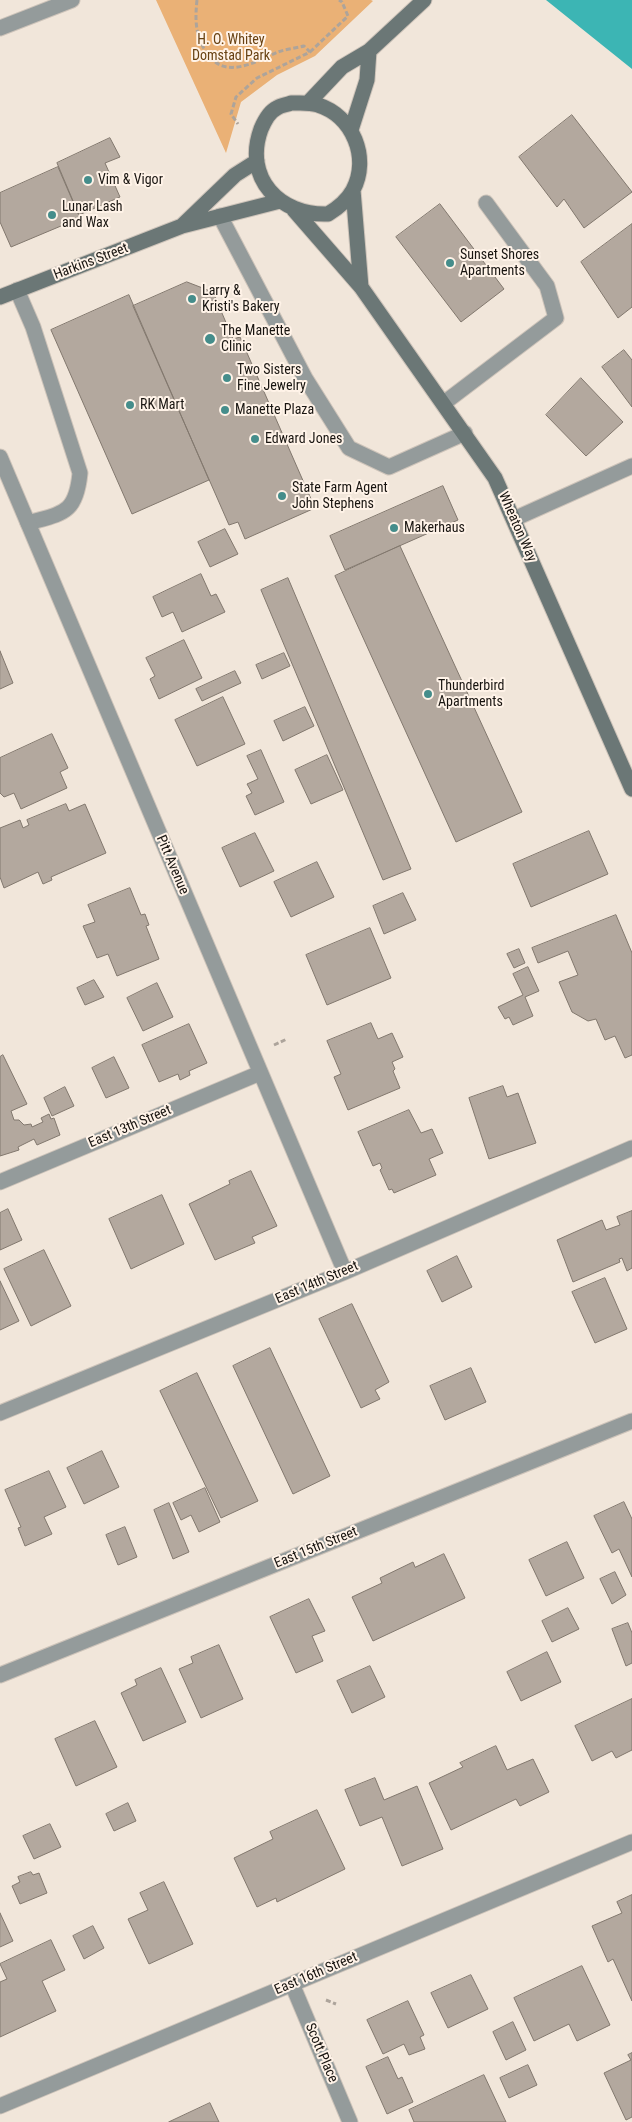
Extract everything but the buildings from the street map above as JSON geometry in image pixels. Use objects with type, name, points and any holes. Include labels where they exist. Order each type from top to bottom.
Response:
[{"type":"main road","points":[[308,103],[342,67],[374,47],[424,0]]},
{"type":"main road","points":[[351,130],[367,80],[374,47]]},
{"type":"main road","points":[[353,190],[338,208],[328,214],[305,214],[280,202],[264,183],[257,161],[260,132],[268,116],[275,108],[291,103],[318,105],[337,114],[351,130],[359,152],[360,165],[353,190],[361,287]]},
{"type":"main road","name":"Harkins Street","points":[[182,226],[235,175],[257,161]]},
{"type":"main road","name":"Harkins Street","points":[[0,297],[182,226],[280,202]]},
{"type":"main road","name":"Wheaton Way","points":[[294,210],[361,287],[495,478],[632,790]]},
{"type":"street","points":[[0,28],[72,0]]},
{"type":"street","points":[[444,403],[556,318],[546,286],[486,204]]},
{"type":"street","points":[[220,216],[305,378],[349,448],[390,467],[465,433]]},
{"type":"street","points":[[17,290],[33,327],[80,473],[78,494],[68,508],[56,515],[28,524]]},
{"type":"street","name":"Pitt Avenue","points":[[0,457],[345,1272]]},
{"type":"street","points":[[514,519],[632,466]]},
{"type":"street","name":"East 13th Street","points":[[0,1182],[260,1073]]},
{"type":"street","name":"East 14th Street","points":[[0,1413],[345,1272],[632,1148]]},
{"type":"street","name":"East 15th Street","points":[[0,1675],[632,1421]]},
{"type":"street","name":"East 16th Street","points":[[0,2106],[632,1842]]},
{"type":"street","name":"Scott Place","points":[[292,1984],[350,2122]]},
{"type":"path","points":[[197,0],[194,22],[202,46],[212,60],[231,68],[254,64],[279,52],[304,46],[310,52]]},
{"type":"path","points":[[238,125],[231,114],[236,97],[256,78],[310,52],[348,16],[342,2],[339,0]]},
{"type":"green space","name":"H. O. Whitey Domstad Park","points":[[156,0],[373,1],[315,56],[277,75],[241,102],[226,153]]},
{"type":"water","points":[[546,0],[632,0],[632,69]]},
{"type":"place","name":"Vim & Vigor","points":[[88,180]]},
{"type":"place","name":"Lunar Lash and Wax","points":[[52,215]]},
{"type":"place","name":"Sunset Shores Apartments","points":[[450,263]]},
{"type":"place","name":"Larry & Kristi's Bakery","points":[[192,299]]},
{"type":"place","name":"The Manette Clinic","points":[[210,339]]},
{"type":"place","name":"Two Sisters Fine Jewelry","points":[[227,378]]},
{"type":"place","name":"RK Mart","points":[[130,405]]},
{"type":"place","name":"Manette Plaza","points":[[225,410]]},
{"type":"place","name":"Edward Jones","points":[[255,439]]},
{"type":"place","name":"State Farm Agent John Stephens","points":[[282,496]]},
{"type":"place","name":"Makerhaus","points":[[394,528]]},
{"type":"place","name":"Thunderbird Apartments","points":[[428,694]]}]
